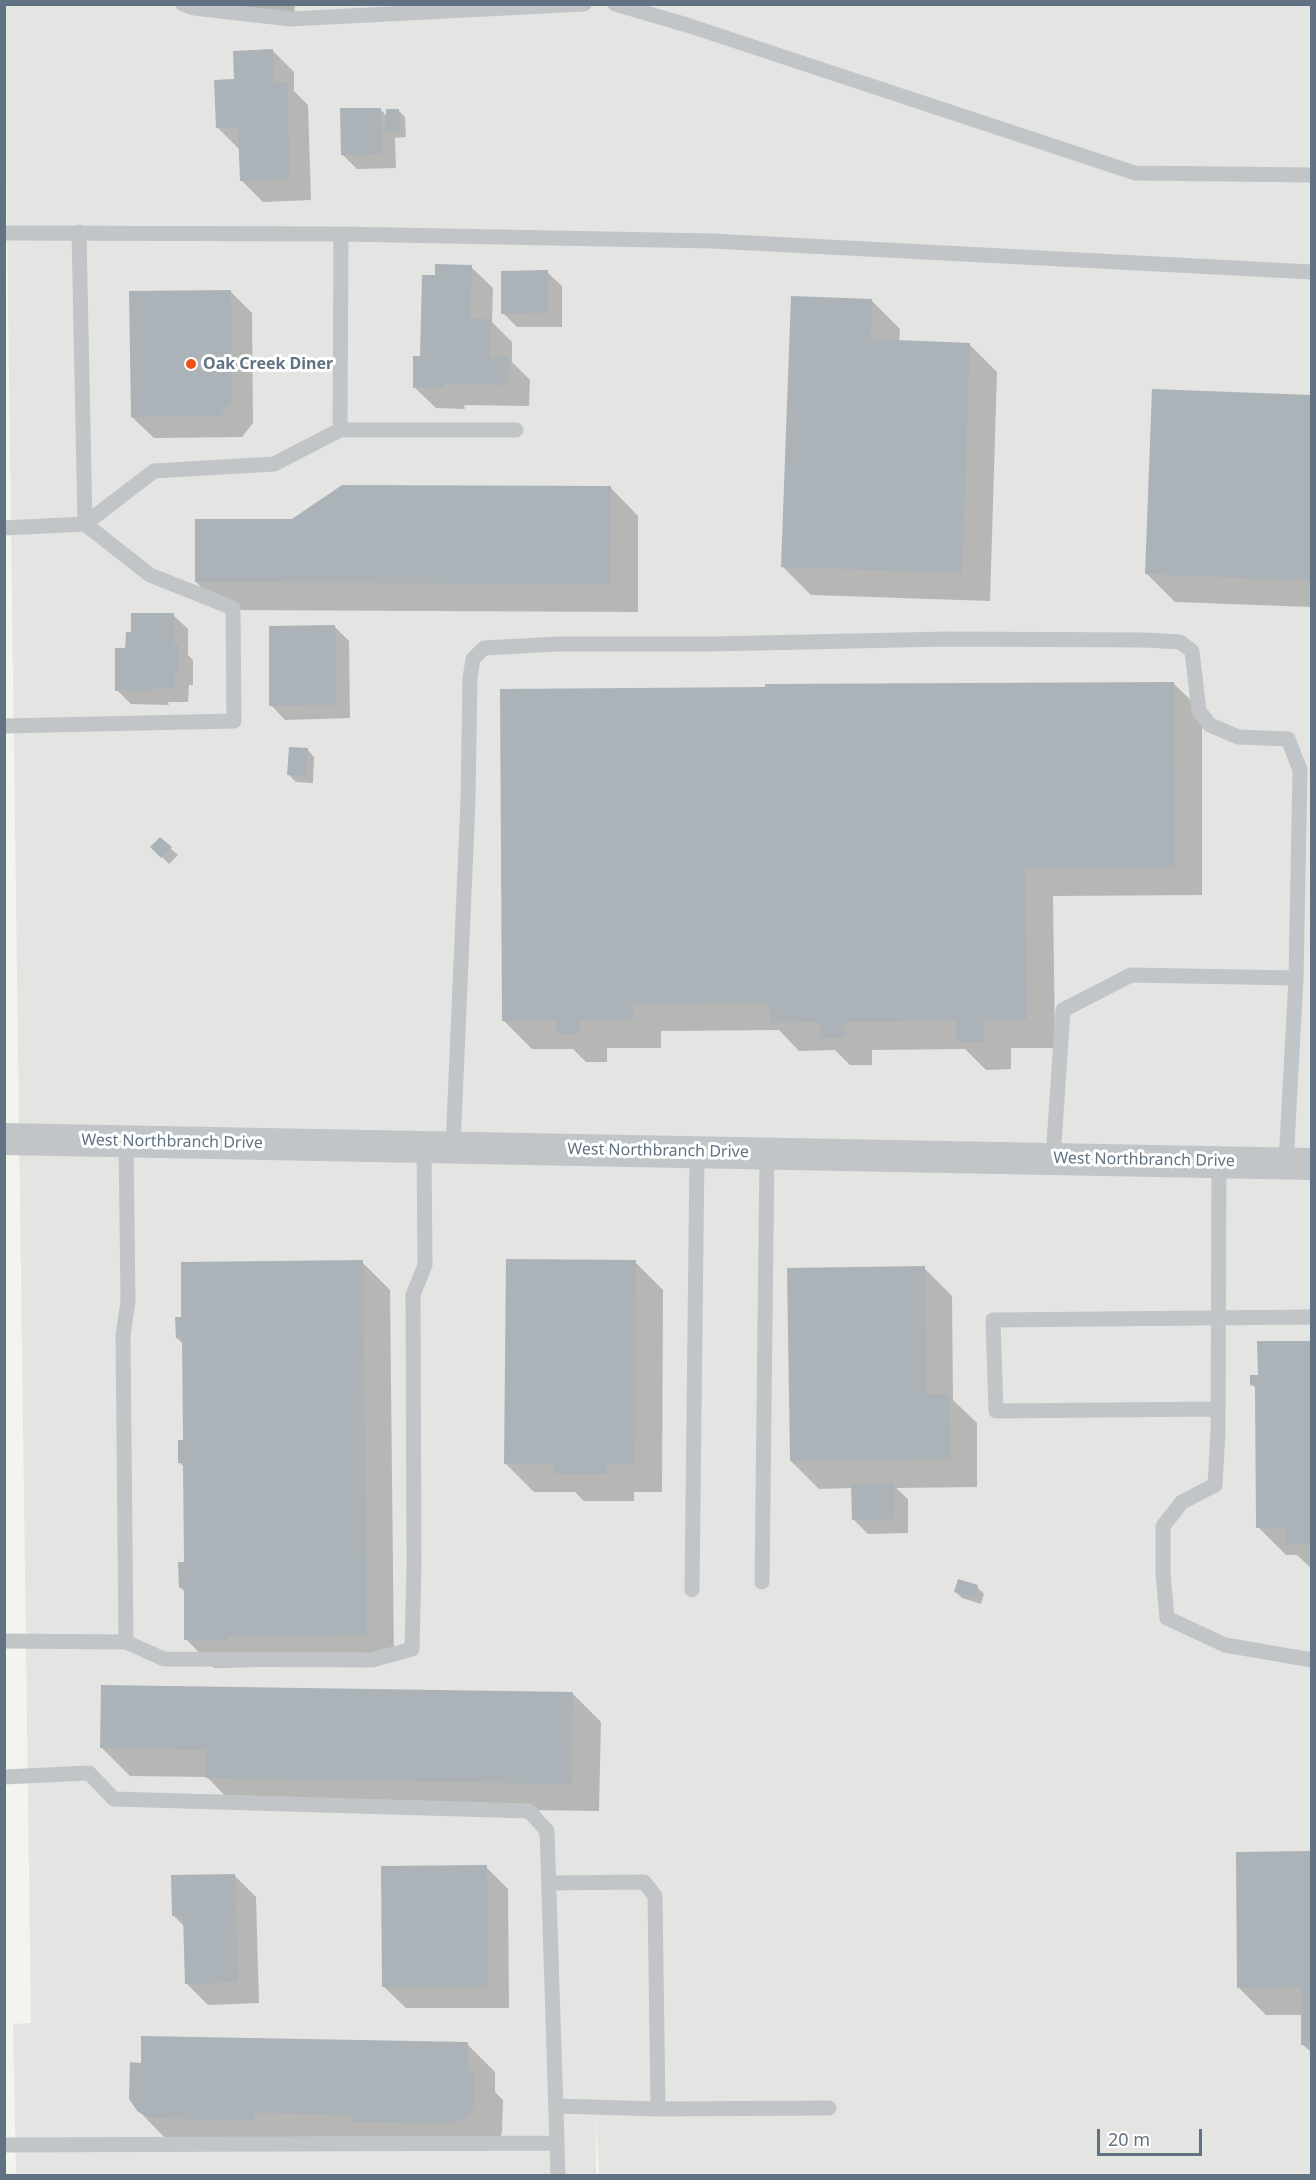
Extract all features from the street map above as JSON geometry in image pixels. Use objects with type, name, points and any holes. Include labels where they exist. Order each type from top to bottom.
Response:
[{"type":"street","name":"West Northbranch Drive","points":[[4,1139],[1299,1163]]},
{"type":"lane","points":[[183,4],[194,8],[290,20],[584,4]]},
{"type":"lane","points":[[615,4],[687,25],[1135,173],[1311,175]]},
{"type":"lane","points":[[79,232],[85,524]]},
{"type":"lane","points":[[4,233],[341,234],[712,241],[1311,272]]},
{"type":"lane","points":[[340,430],[341,234]]},
{"type":"lane","points":[[4,528],[85,524],[154,471],[274,464],[340,430],[516,430]]},
{"type":"lane","points":[[4,726],[234,721],[233,608],[150,575],[85,524]]},
{"type":"lane","points":[[4,1641],[126,1642],[164,1659],[372,1660],[412,1648],[413,1295],[425,1265],[438,1147],[468,801],[470,678],[473,659],[484,648],[558,644],[710,644],[948,639],[1180,642],[1192,651],[1199,711],[1210,725],[1238,737],[1288,739],[1300,770],[1296,978],[1299,1163]]},
{"type":"lane","points":[[1053,1158],[1063,1010],[1131,975],[1296,978]]},
{"type":"lane","points":[[126,1141],[128,1301],[123,1336],[126,1642]]},
{"type":"lane","points":[[692,1590],[698,1152]]},
{"type":"lane","points":[[762,1582],[767,1153]]},
{"type":"lane","points":[[1219,1162],[1218,1409],[1215,1485],[1182,1502],[1163,1526],[1163,1573],[1167,1618],[1225,1645],[1311,1660]]},
{"type":"lane","points":[[1218,1409],[996,1411],[993,1320],[1311,1317]]},
{"type":"lane","points":[[4,1777],[89,1773],[114,1799],[530,1811],[547,1831],[558,2175]]},
{"type":"lane","points":[[549,1882],[644,1882],[655,1896],[658,2109]]},
{"type":"lane","points":[[557,2106],[658,2109],[829,2108]]},
{"type":"lane","points":[[4,2145],[557,2143]]},
{"type":"shaded area","points":[[4,5],[1311,5],[1311,2175],[599,2175],[596,2119],[596,2175],[16,2175],[13,2024],[31,2023]]},
{"type":"building","points":[[273,49],[274,82],[287,82],[290,179],[240,181],[238,127],[216,128],[214,80],[234,79],[233,51]]},
{"type":"building","points":[[340,108],[381,108],[382,154],[341,155]]},
{"type":"building","points":[[386,109],[399,109],[400,131],[386,132]]},
{"type":"building","points":[[435,264],[472,265],[470,318],[491,319],[490,357],[509,357],[508,385],[443,384],[444,388],[413,388],[413,356],[420,356],[422,275],[435,275]]},
{"type":"building","points":[[548,270],[548,313],[501,314],[501,271]]},
{"type":"building","points":[[231,290],[232,401],[220,416],[131,417],[129,291]]},
{"type":"building","points":[[791,296],[872,299],[871,339],[970,343],[962,573],[781,567]]},
{"type":"building","points":[[1152,389],[1312,395],[1312,581],[1145,574]]},
{"type":"building","points":[[342,485],[611,486],[610,584],[195,582],[195,519],[292,519]]},
{"type":"building","points":[[131,613],[174,613],[174,645],[179,644],[179,671],[175,672],[174,689],[115,691],[115,648],[125,648],[126,632],[131,632]]},
{"type":"building","points":[[335,625],[336,705],[269,706],[269,626]]},
{"type":"building","points":[[1174,682],[1175,868],[1025,868],[1027,1021],[983,1021],[984,1042],[956,1042],[956,1021],[844,1022],[845,1038],[820,1038],[820,1022],[770,1023],[769,1003],[633,1004],[633,1020],[580,1021],[580,1034],[556,1034],[556,1021],[502,1021],[500,689],[765,687],[765,684]]},
{"type":"building","points":[[289,747],[308,748],[306,776],[287,775]]},
{"type":"building","points":[[160,837],[172,847],[161,858],[150,847]]},
{"type":"building","points":[[506,1259],[636,1260],[635,1465],[607,1464],[607,1474],[555,1474],[554,1465],[504,1464]]},
{"type":"building","points":[[363,1260],[367,1635],[184,1640],[184,1588],[179,1588],[178,1562],[184,1562],[183,1463],[178,1463],[178,1440],[183,1440],[182,1338],[176,1338],[175,1317],[181,1317],[181,1262]]},
{"type":"building","points":[[925,1266],[926,1394],[949,1394],[950,1459],[790,1461],[787,1268]]},
{"type":"building","points":[[1257,1341],[1312,1341],[1312,1544],[1285,1545],[1285,1527],[1256,1528],[1255,1386],[1250,1385],[1250,1375],[1258,1375]]},
{"type":"building","points":[[894,1483],[894,1519],[852,1520],[851,1484]]},
{"type":"building","points":[[958,1579],[978,1585],[974,1598],[954,1592]]},
{"type":"building","points":[[101,1685],[573,1692],[572,1784],[206,1778],[206,1750],[100,1748]]},
{"type":"building","points":[[1312,1851],[1312,2045],[1301,2045],[1301,1987],[1237,1988],[1236,1852]]},
{"type":"building","points":[[487,1865],[488,1987],[382,1987],[381,1866]]},
{"type":"building","points":[[235,1874],[238,1982],[185,1984],[183,1916],[172,1916],[171,1875]]},
{"type":"building","points":[[141,2036],[468,2042],[468,2070],[475,2070],[475,2103],[470,2115],[456,2123],[352,2122],[352,2115],[255,2113],[255,2121],[152,2118],[138,2112],[129,2099],[130,2062],[141,2063]]},
{"type":"place","name":"Oak Creek Diner","points":[[191,364]]}]
